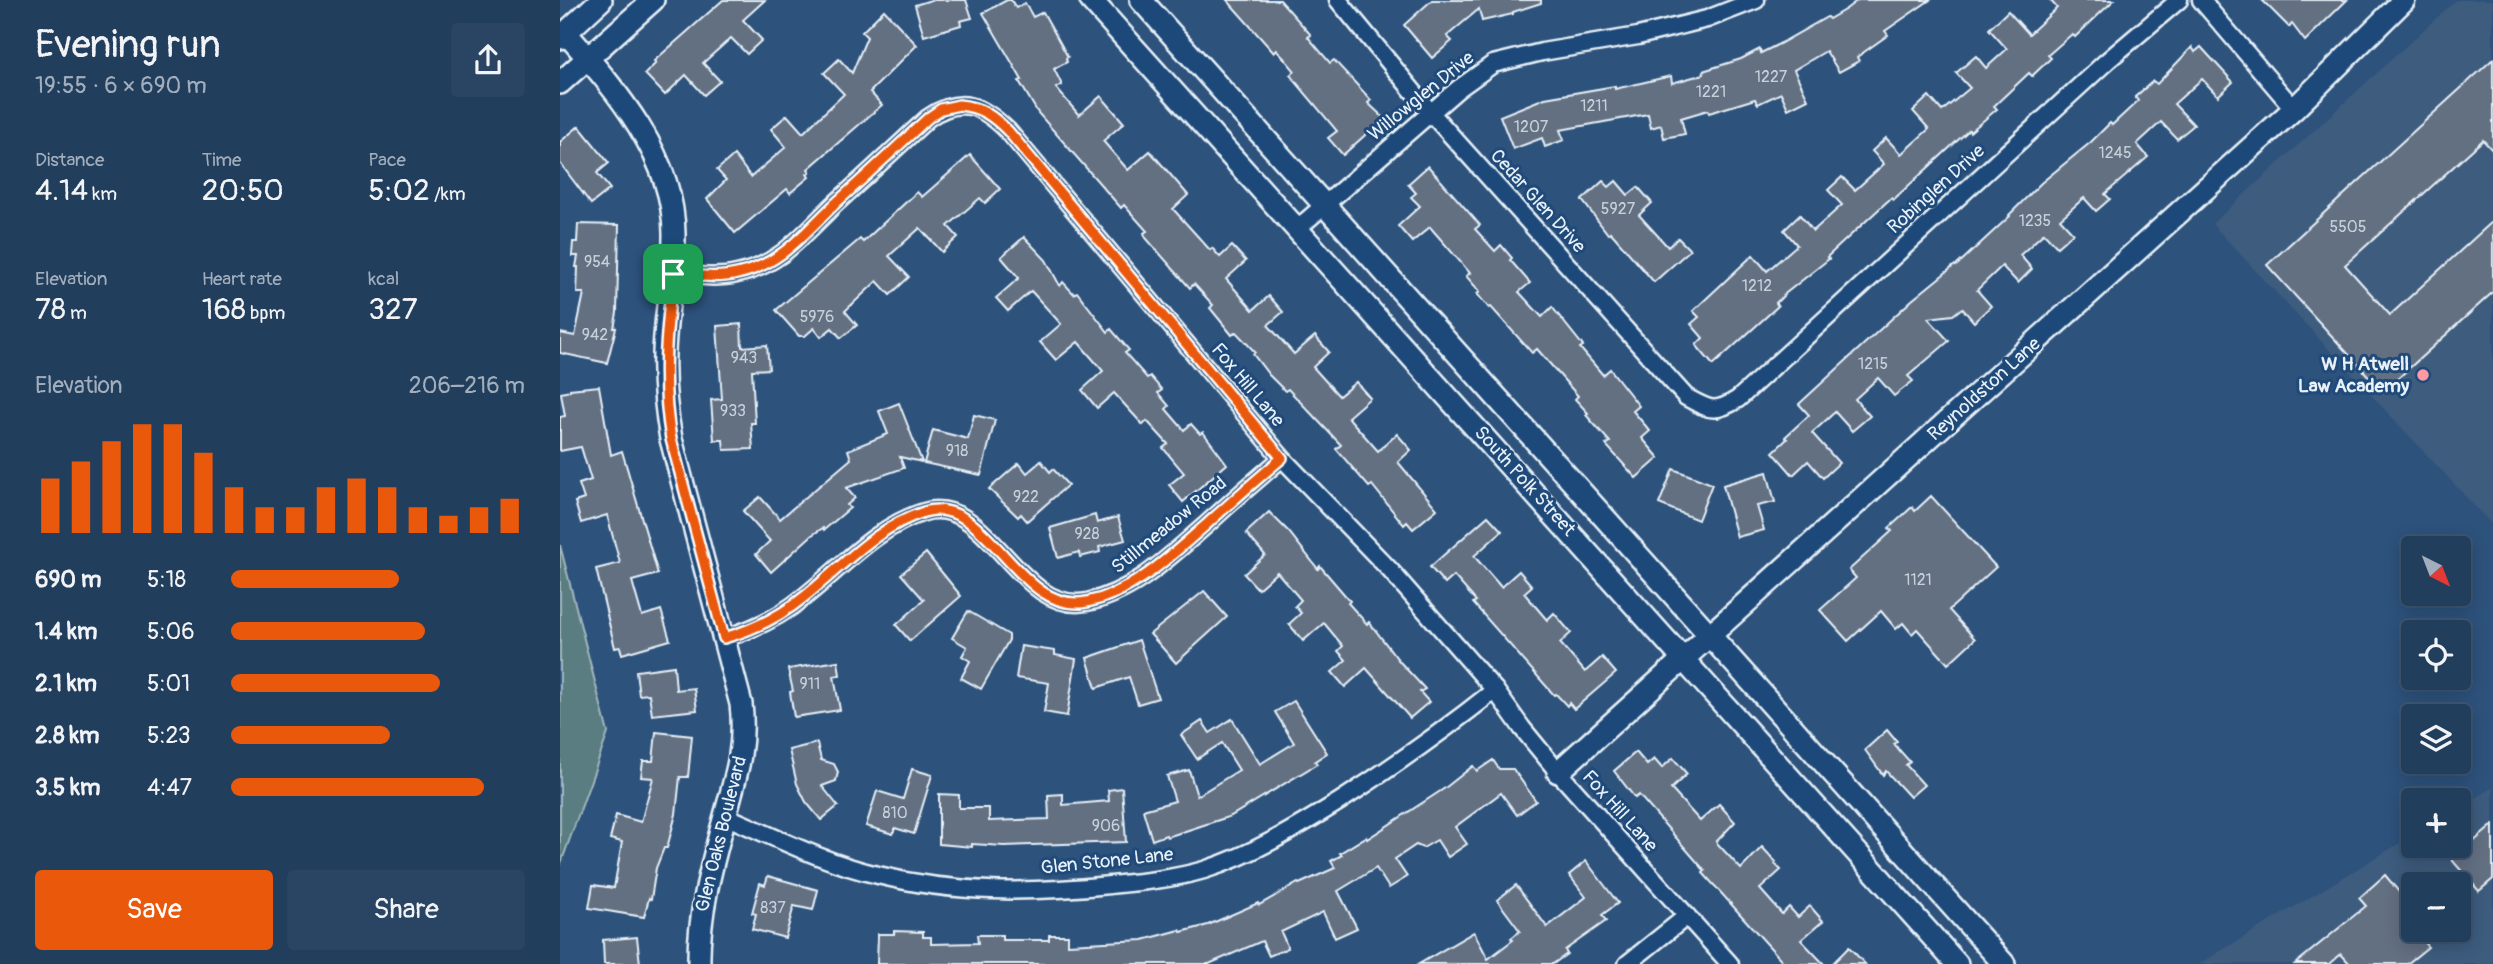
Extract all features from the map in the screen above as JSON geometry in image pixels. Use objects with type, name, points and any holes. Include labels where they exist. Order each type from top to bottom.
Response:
[{"type":"main road","points":[[563,35],[601,0]]},
{"type":"main road","points":[[560,83],[653,0]]},
{"type":"main road","name":"South Polk Street","points":[[1091,0],[1958,964]]},
{"type":"main road","name":"South Polk Street","points":[[1141,0],[2004,964]]},
{"type":"main road","name":"Reynoldston Lane","points":[[1558,772],[2294,109],[2404,0]]},
{"type":"main road","name":"Glen Oaks Boulevard","points":[[563,35],[587,58],[639,126],[658,164],[674,222],[673,274],[664,353],[666,406],[671,439],[743,720],[738,772],[699,922],[699,964]]},
{"type":"street","name":"Cedar Glen Drive","points":[[1338,0],[1431,113],[1686,397],[1706,408],[1721,409]]},
{"type":"street","name":"Willowglen Drive","points":[[1298,228],[1458,89],[1493,64],[1542,52],[1638,36],[1707,19],[1756,0]]},
{"type":"street","name":"Robinglen Drive","points":[[1721,409],[1738,399],[2107,61],[2179,0]]},
{"type":"street","points":[[2201,0],[2294,109]]},
{"type":"street","name":"Fox Hill Lane","points":[[673,274],[723,276],[750,271],[779,257],[928,118],[941,109],[959,105],[971,106],[991,114],[1282,458],[1389,569],[1495,690],[1558,772],[1730,964]]},
{"type":"street","name":"Stillmeadow Road","points":[[724,638],[743,633],[788,608],[875,538],[926,512],[945,511],[968,521],[1022,574],[1047,596],[1059,602],[1086,602],[1104,597],[1137,582],[1282,458]]},
{"type":"street","name":"Glen Stone Lane","points":[[725,816],[831,860],[876,875],[934,887],[1033,891],[1155,881],[1204,870],[1265,844],[1373,779],[1446,729],[1495,690]]},
{"type":"street","points":[[1627,964],[1687,916]]},
{"type":"shaded area","name":"W H Atwell Law Academy","points":[[2456,0],[2493,0],[2493,526],[2212,224]]},
{"type":"shaded area","points":[[2493,787],[2493,964],[2199,964],[2401,842],[2401,858],[2471,858],[2471,801]]},
{"type":"green space","points":[[560,545],[608,733],[560,866]]},
{"type":"building","points":[[723,0],[765,0],[743,20],[762,40],[747,54],[731,38],[703,63],[720,81],[704,95],[686,75],[665,95],[645,74],[656,63],[654,61]]},
{"type":"building","points":[[931,0],[966,0],[972,18],[960,21],[961,25],[924,36],[915,5]]},
{"type":"building","points":[[1011,0],[1016,8],[1025,3],[1033,17],[1043,12],[1068,57],[1067,62],[1054,69],[1062,85],[1056,88],[1079,115],[1101,96],[1124,123],[1103,141],[1128,170],[1150,151],[1188,195],[1173,209],[1210,250],[1212,248],[1220,257],[1232,246],[1246,261],[1226,279],[1253,310],[1269,296],[1283,312],[1268,325],[1294,354],[1315,336],[1329,352],[1313,367],[1339,396],[1356,382],[1370,398],[1348,417],[1378,451],[1397,434],[1411,450],[1398,462],[1437,509],[1413,529],[1407,522],[1404,525],[1372,485],[1369,487],[1336,449],[1341,445],[1288,389],[1285,391],[1269,375],[1253,354],[1255,352],[1236,332],[1232,335],[1210,308],[1213,305],[1194,284],[1190,288],[1146,238],[1144,233],[1147,231],[1124,205],[1121,208],[1038,113],[983,13]]},
{"type":"building","points":[[1227,0],[1280,0],[1311,35],[1308,37],[1330,63],[1334,60],[1371,100],[1368,103],[1384,118],[1343,155],[1328,138],[1337,131],[1290,75],[1295,71],[1277,50],[1274,53]]},
{"type":"building","points":[[1432,0],[1541,0],[1541,3],[1513,14],[1482,21],[1479,9],[1447,36],[1452,41],[1432,58],[1404,25]]},
{"type":"building","points":[[1858,0],[1930,0],[1885,31],[1888,35],[1857,57],[1859,61],[1839,72],[1826,51],[1794,70],[1808,99],[1788,109],[1781,93],[1758,104],[1755,99],[1709,113],[1708,110],[1681,118],[1685,134],[1664,138],[1661,125],[1651,128],[1648,114],[1560,130],[1564,140],[1545,147],[1542,138],[1513,149],[1500,116],[1545,98],[1615,86],[1615,89],[1671,76],[1672,83],[1704,74],[1703,71],[1741,59],[1760,49],[1761,53],[1827,17],[1829,19]]},
{"type":"building","points":[[2050,0],[2114,0],[2075,37],[2072,34],[2048,55],[2051,58],[2032,76],[2029,73],[1994,106],[1997,109],[1970,132],[1969,130],[1893,200],[1891,198],[1827,257],[1829,259],[1786,293],[1776,303],[1778,306],[1713,365],[1696,345],[1703,338],[1691,324],[1699,317],[1693,311],[1753,255],[1767,271],[1797,245],[1784,230],[1800,215],[1813,231],[1842,205],[1828,190],[1842,177],[1855,190],[1884,164],[1872,151],[1886,138],[1901,154],[1929,129],[1913,111],[1929,96],[1942,111],[1970,88],[1956,73],[1976,56],[1986,68],[2007,49],[1989,29],[2008,11],[2029,34],[2057,8]]},
{"type":"building","points":[[2262,0],[2347,0],[2305,41],[2292,24],[2289,27]]},
{"type":"building","points":[[884,10],[917,45],[870,92],[882,105],[808,169],[809,177],[790,193],[787,189],[735,233],[707,199],[726,180],[717,170],[734,155],[751,177],[786,147],[771,129],[787,115],[803,133],[844,94],[824,73],[839,59],[852,73],[867,37],[862,32]]},
{"type":"building","points":[[2192,47],[2195,52],[2201,47],[2233,82],[2218,96],[2202,79],[2174,104],[2194,125],[2177,139],[2161,122],[2137,144],[2148,157],[2105,194],[2110,199],[2096,211],[2084,198],[2060,219],[2073,233],[2057,247],[2044,233],[2020,255],[2032,269],[2018,283],[2002,266],[1977,290],[1991,306],[1974,322],[1962,308],[1953,315],[1928,318],[1949,341],[1908,376],[1913,381],[1894,396],[1878,378],[1855,399],[1870,416],[1852,431],[1835,412],[1812,433],[1839,463],[1823,478],[1808,461],[1793,475],[1773,452],[1809,415],[1799,404],[1912,300],[1956,266],[2041,183],[2110,123],[2112,125],[2138,101],[2135,97],[2153,81],[2157,84]]},
{"type":"building","points":[[2493,59],[2493,151],[2483,140],[2345,265],[2390,315],[2493,221],[2493,292],[2383,392],[2267,265]]},
{"type":"building","points":[[579,126],[609,163],[597,173],[610,189],[591,204],[560,163],[560,142]]},
{"type":"building","points":[[970,155],[1000,189],[985,203],[980,198],[948,226],[958,237],[942,252],[920,228],[889,256],[909,277],[890,295],[877,281],[845,311],[857,325],[841,338],[832,328],[821,337],[814,328],[805,336],[799,336],[776,310],[860,239],[863,242],[917,192],[922,197]]},
{"type":"building","points":[[1428,166],[1480,225],[1475,229],[1495,251],[1501,245],[1512,258],[1510,260],[1530,283],[1519,292],[1542,317],[1552,307],[1583,346],[1580,348],[1603,375],[1610,369],[1639,406],[1633,411],[1650,431],[1642,438],[1659,458],[1636,478],[1606,445],[1610,442],[1586,415],[1588,413],[1575,399],[1578,396],[1537,349],[1532,353],[1491,307],[1489,308],[1466,276],[1470,273],[1430,227],[1412,242],[1398,226],[1420,206],[1411,197],[1416,193],[1408,184]]},
{"type":"building","points":[[1603,181],[1609,187],[1616,181],[1628,195],[1638,187],[1652,203],[1639,215],[1668,247],[1678,238],[1690,250],[1654,282],[1614,236],[1610,232],[1608,234],[1582,200]]},
{"type":"building","points":[[578,224],[619,225],[616,328],[607,363],[560,353],[560,333],[575,336],[584,293],[577,293],[578,256],[572,256],[573,242],[577,242]]},
{"type":"building","points":[[1024,237],[1046,260],[1060,286],[1063,282],[1074,294],[1077,292],[1108,332],[1111,329],[1129,350],[1125,353],[1147,378],[1150,376],[1162,390],[1158,393],[1169,406],[1166,409],[1184,430],[1191,424],[1200,434],[1203,432],[1227,464],[1183,502],[1169,485],[1184,473],[1163,448],[1168,444],[1147,421],[1143,425],[1114,393],[1097,408],[1082,390],[1103,371],[1078,342],[1056,360],[1040,342],[1061,324],[1031,291],[1008,311],[996,298],[1019,278],[1001,257]]},
{"type":"building","points":[[741,324],[742,347],[767,345],[769,369],[752,370],[755,423],[751,423],[753,449],[724,450],[723,440],[714,440],[711,400],[722,399],[717,326]]},
{"type":"building","points":[[599,386],[611,455],[622,451],[658,574],[632,581],[642,616],[661,610],[670,640],[622,654],[620,647],[615,648],[596,569],[620,563],[607,515],[581,523],[575,502],[584,499],[579,484],[591,480],[581,447],[560,451],[560,417],[565,416],[561,393],[570,389]]},
{"type":"building","points":[[899,403],[922,462],[900,457],[904,468],[846,488],[855,498],[847,505],[850,508],[824,530],[823,528],[812,535],[771,572],[756,554],[770,541],[743,511],[760,497],[780,519],[851,459],[848,450],[888,434],[879,411]]},
{"type":"building","points":[[974,415],[995,420],[981,475],[924,463],[933,430],[968,439]]},
{"type":"building","points":[[1041,461],[1050,472],[1053,469],[1068,485],[1027,521],[1021,514],[1018,517],[989,489],[1019,463],[1027,473]]},
{"type":"building","points":[[1673,469],[1712,484],[1698,520],[1659,504]]},
{"type":"building","points":[[1767,472],[1775,502],[1757,506],[1764,530],[1737,537],[1723,485]]},
{"type":"building","points":[[1931,496],[1996,567],[1949,610],[1975,639],[1948,664],[1917,629],[1912,634],[1903,623],[1896,629],[1881,611],[1848,641],[1820,610],[1856,578],[1849,570],[1892,531],[1889,528],[1912,507],[1915,511]]},
{"type":"building","points":[[1269,512],[1289,532],[1318,569],[1320,566],[1350,601],[1348,603],[1367,624],[1369,622],[1425,689],[1420,692],[1429,702],[1410,718],[1366,668],[1345,687],[1332,672],[1346,660],[1338,651],[1343,646],[1324,623],[1303,641],[1289,624],[1301,613],[1295,606],[1301,600],[1277,572],[1258,589],[1244,574],[1265,555],[1246,533]]},
{"type":"building","points":[[1095,515],[1097,523],[1118,517],[1125,540],[1099,547],[1100,552],[1080,557],[1079,552],[1058,558],[1050,528]]},
{"type":"building","points":[[1488,516],[1502,531],[1474,556],[1501,587],[1519,571],[1532,586],[1524,593],[1547,620],[1554,613],[1571,633],[1560,643],[1585,672],[1602,657],[1616,673],[1574,709],[1554,695],[1473,603],[1476,601],[1454,576],[1445,584],[1430,567]]},
{"type":"building","points":[[926,553],[961,596],[910,641],[896,625],[924,600],[901,574]]},
{"type":"building","points":[[1204,591],[1227,617],[1176,663],[1150,634]]},
{"type":"building","points":[[968,611],[1009,635],[1009,640],[981,689],[961,678],[970,661],[962,656],[967,647],[952,638]]},
{"type":"building","points":[[1139,640],[1158,698],[1138,704],[1129,677],[1096,688],[1087,658]]},
{"type":"building","points":[[1021,646],[1055,651],[1055,655],[1076,659],[1067,716],[1044,712],[1049,683],[1016,678]]},
{"type":"building","points":[[838,661],[840,675],[834,676],[840,710],[794,717],[790,692],[793,691],[788,669]]},
{"type":"building","points":[[674,666],[676,690],[694,688],[697,710],[652,715],[649,694],[639,695],[636,671]]},
{"type":"building","points":[[1294,701],[1327,753],[1315,761],[1317,764],[1231,816],[1152,840],[1143,810],[1175,801],[1167,776],[1189,770],[1197,796],[1239,770],[1222,743],[1197,759],[1181,735],[1202,721],[1210,733],[1232,719],[1260,764],[1294,743],[1275,712]]},
{"type":"building","points":[[1887,730],[1897,742],[1894,744],[1910,762],[1906,765],[1924,785],[1910,797],[1886,771],[1883,775],[1865,750]]},
{"type":"building","points":[[656,732],[692,736],[688,777],[680,777],[676,814],[667,848],[664,848],[656,868],[651,899],[649,898],[644,917],[589,908],[593,885],[614,888],[622,842],[610,839],[616,815],[641,822],[653,778],[641,777],[643,761],[653,761]]},
{"type":"building","points":[[817,743],[821,760],[834,764],[838,772],[836,781],[822,786],[838,806],[821,820],[806,802],[797,784],[789,750]]},
{"type":"building","points":[[1636,752],[1647,765],[1654,759],[1662,768],[1673,758],[1687,774],[1671,789],[1700,821],[1719,804],[1735,822],[1716,842],[1741,869],[1762,847],[1776,862],[1781,870],[1760,889],[1782,914],[1789,907],[1798,917],[1810,906],[1823,921],[1801,940],[1824,964],[1785,964],[1703,873],[1705,871],[1639,795],[1635,798],[1614,771]]},
{"type":"building","points":[[1493,760],[1499,769],[1513,769],[1536,801],[1517,815],[1501,793],[1455,827],[1467,844],[1448,857],[1437,840],[1423,848],[1416,845],[1395,859],[1407,877],[1389,888],[1376,868],[1338,891],[1357,928],[1335,938],[1323,912],[1281,932],[1288,948],[1269,956],[1262,941],[1209,964],[877,964],[878,934],[894,934],[894,931],[923,932],[923,937],[931,937],[931,944],[978,943],[977,935],[1002,935],[1002,940],[1049,940],[1049,935],[1068,935],[1068,944],[1143,940],[1208,925],[1258,903],[1259,905],[1298,883],[1335,868],[1331,861],[1342,855],[1340,853],[1366,837],[1367,839],[1445,788],[1473,766],[1477,771]]},
{"type":"building","points":[[912,769],[932,775],[914,834],[895,828],[893,834],[866,826],[877,791],[903,799]]},
{"type":"building","points":[[1122,788],[1126,842],[1004,846],[972,844],[972,847],[939,844],[939,794],[959,795],[959,808],[989,808],[989,821],[1049,819],[1048,795],[1063,794],[1063,805],[1109,801],[1108,790]]},
{"type":"building","points":[[2493,825],[2493,879],[2479,891],[2471,882],[2471,872],[2462,872],[2452,860],[2471,858],[2471,844]]},
{"type":"building","points":[[1586,861],[1618,903],[1602,915],[1606,921],[1565,950],[1567,954],[1553,964],[1419,964],[1474,932],[1488,959],[1513,940],[1511,938],[1520,931],[1497,900],[1516,885],[1547,927],[1586,897],[1569,875]]},
{"type":"building","points":[[2385,875],[2399,892],[2401,891],[2401,942],[2424,942],[2428,947],[2407,964],[2350,964],[2341,954],[2330,964],[2295,964],[2366,906],[2359,898]]},
{"type":"building","points":[[768,876],[818,890],[813,910],[794,906],[785,938],[752,929],[756,914],[752,913],[760,883],[765,885]]},
{"type":"building","points":[[637,937],[640,964],[604,964],[603,940]]},
{"type":"building","points":[[1849,947],[1865,964],[1832,964]]},
{"type":"place","name":"W H Atwell Law Academy","points":[[2423,375]]},
{"type":"route","points":[[959,105],[971,106],[991,114],[1008,131],[1282,458],[1137,582],[1104,597],[1086,602],[1059,602],[1047,596],[1022,574],[968,521],[945,511],[926,512],[875,538],[788,608],[743,633],[724,638],[671,439],[666,406],[664,353],[673,274],[737,274],[779,257],[928,118],[941,109],[959,105]]}]
